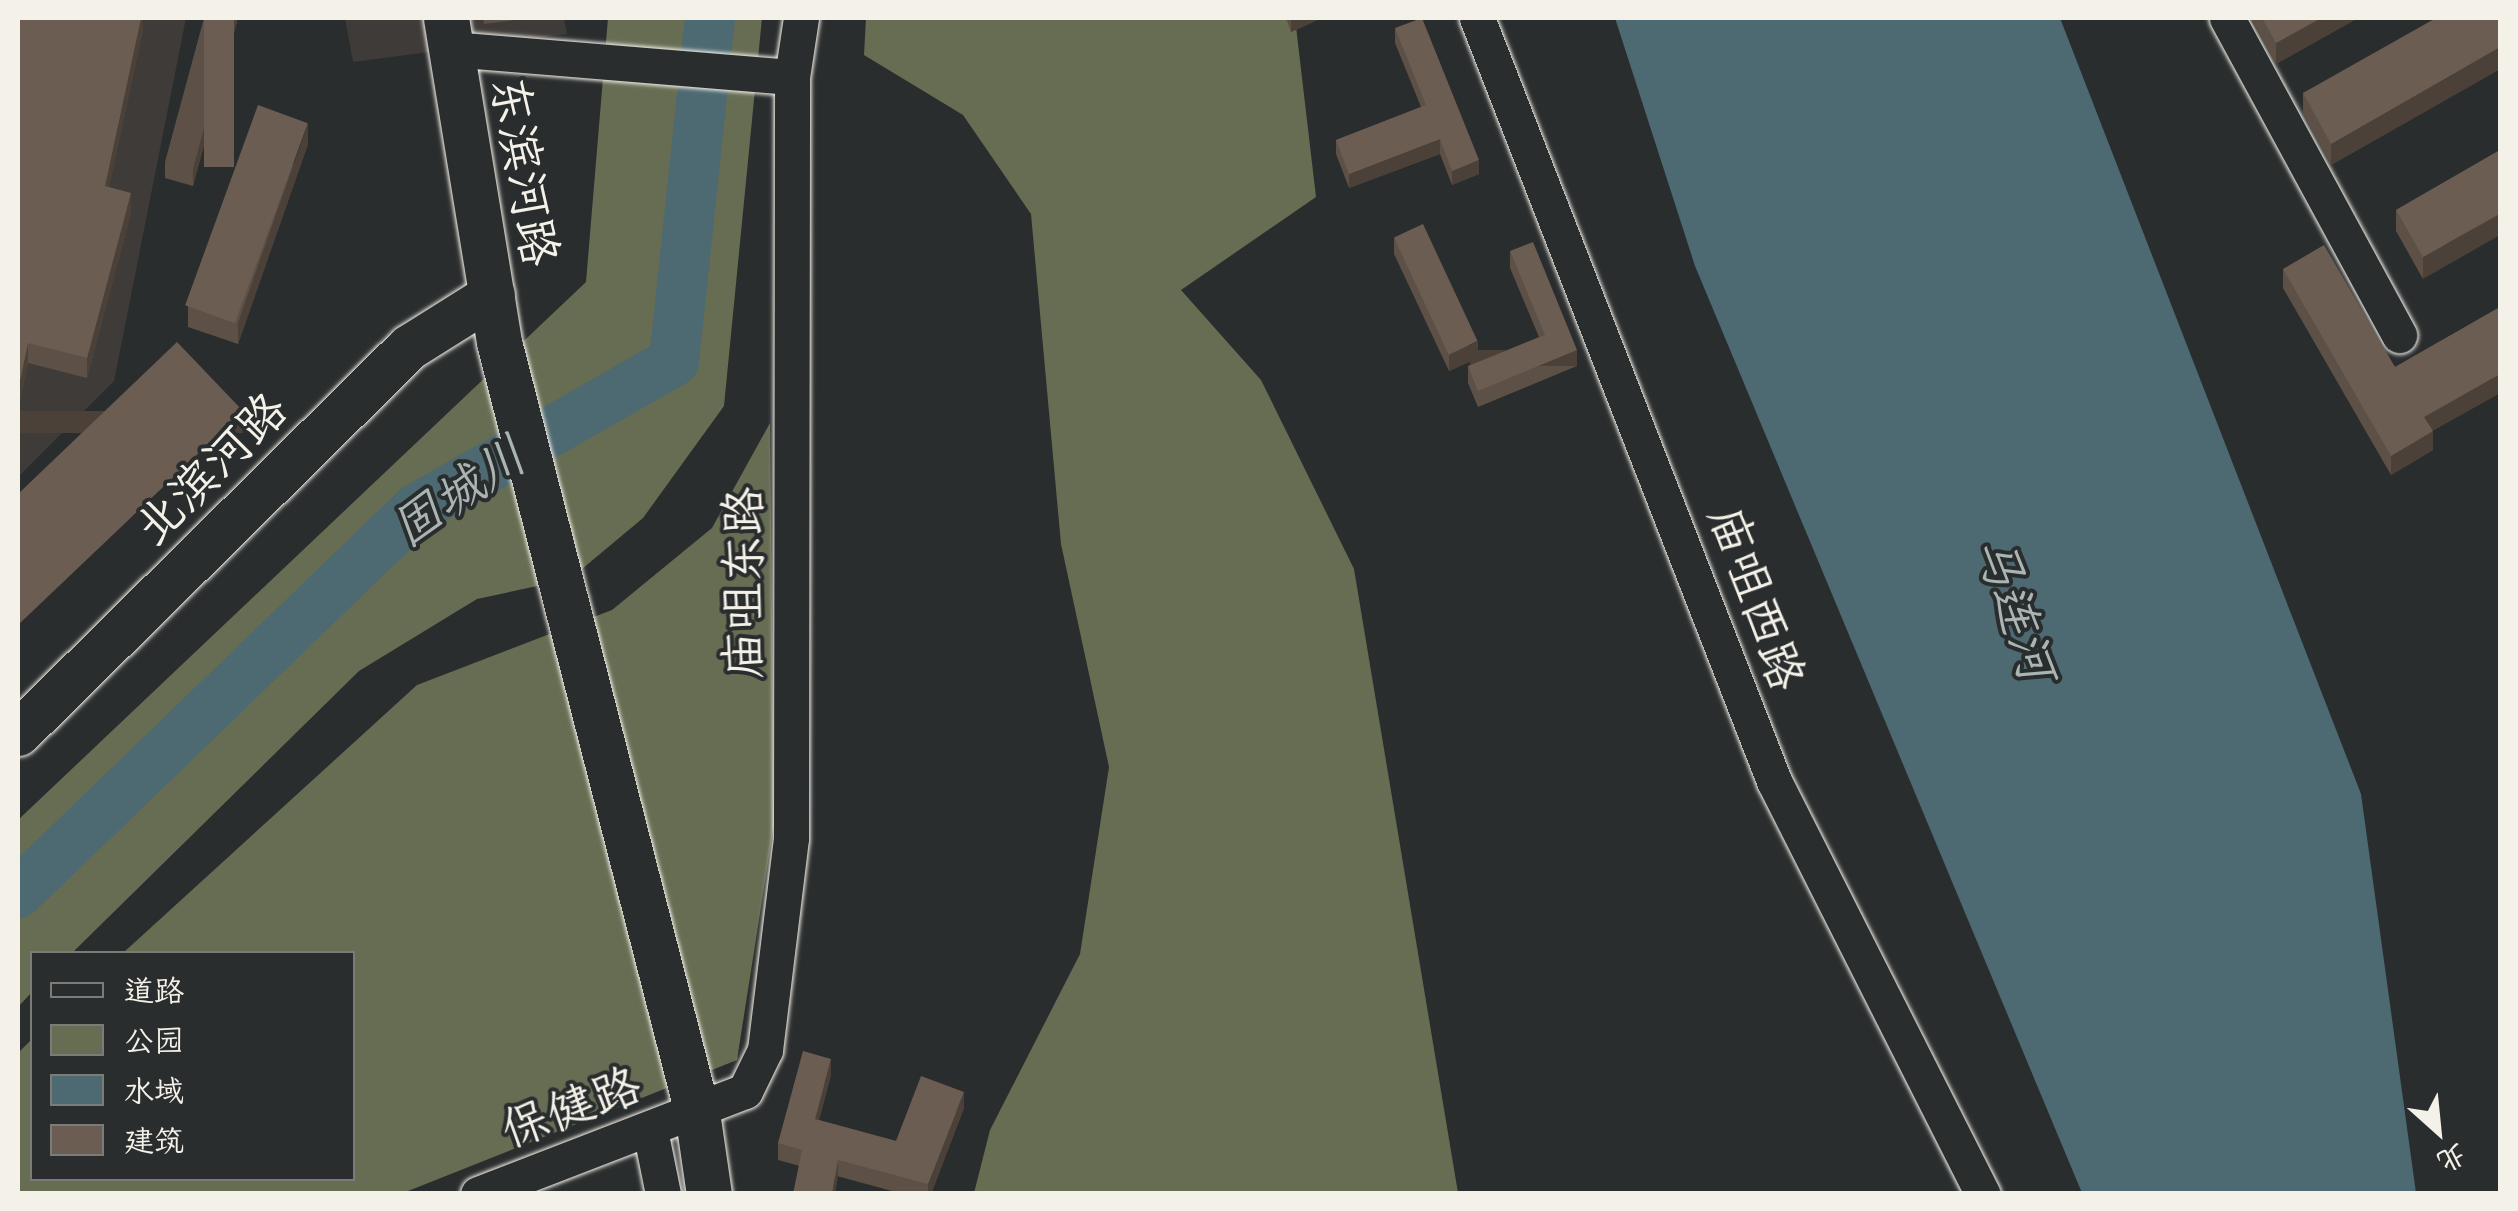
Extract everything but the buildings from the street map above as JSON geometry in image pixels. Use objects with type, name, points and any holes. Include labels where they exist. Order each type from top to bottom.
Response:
[{"type":"main road","name":"东滨河路","points":[[448,33],[499,342],[561,597],[698,1112],[709,1194]]},
{"type":"main road","name":"北滨河路","points":[[18,733],[409,348],[492,295]]},
{"type":"main road","points":[[18,696],[82,670]]},
{"type":"street","name":"庙咀东路","points":[[698,1112],[745,1091],[765,1050],[791,838],[792,77],[801,18]]},
{"type":"street","name":"庙咀西路","points":[[1477,18],[1774,781],[1984,1194]]},
{"type":"street","points":[[2226,18],[2400,334]]},
{"type":"street","points":[[448,33],[580,62],[792,77]]},
{"type":"street","name":"保健路","points":[[478,1194],[698,1112]]},
{"type":"street","points":[[650,1130],[663,1194]]},
{"type":"shaded area","points":[[18,18],[186,18],[114,381],[20,475]]},
{"type":"shaded area","points":[[345,18],[564,18],[567,34],[353,62]]},
{"type":"green space","points":[[608,18],[762,18],[724,406],[643,518],[570,579],[477,599],[359,671],[74,951],[30,951],[30,994],[18,1007],[18,820],[586,282]]},
{"type":"green space","points":[[866,18],[1295,18],[1316,197],[1181,290],[1261,380],[1354,569],[1458,1193],[974,1193],[990,1130],[1080,954],[1109,767],[1061,544],[1031,214],[963,115],[864,55]]},
{"type":"green space","points":[[770,423],[774,824],[737,1060],[403,1193],[18,1194],[18,1053],[30,1041],[30,1181],[355,1181],[355,951],[125,951],[417,685],[612,610],[712,528]]},
{"type":"water","name":"马连河","points":[[1615,18],[2060,18],[2361,794],[2416,1193],[2082,1193],[1695,266]]},
{"type":"waterway","name":"固城川","points":[[18,893],[416,509],[674,361],[710,18]]}]
